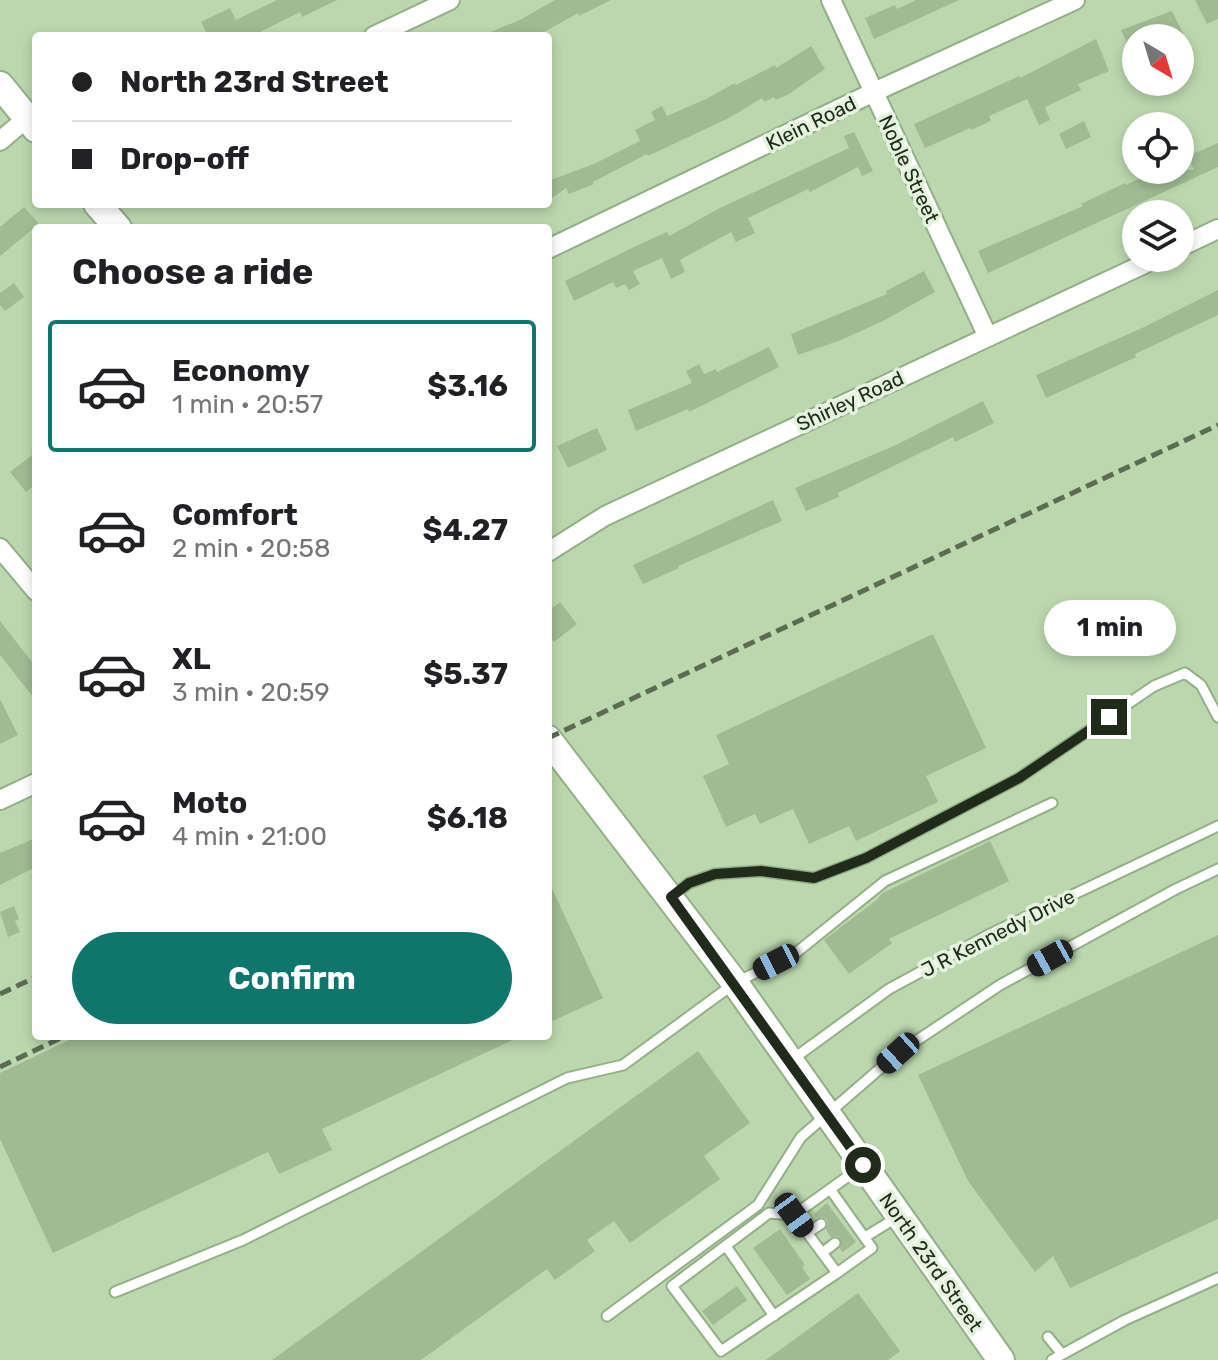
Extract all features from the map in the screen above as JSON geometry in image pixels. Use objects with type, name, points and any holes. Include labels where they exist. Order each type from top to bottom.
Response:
[{"type":"main road","points":[[0,85],[32,123]]},
{"type":"main road","name":"North 23rd Street","points":[[552,744],[735,983],[1001,1360]]},
{"type":"street","points":[[382,32],[450,0]]},
{"type":"street","name":"Noble Street","points":[[831,0],[988,337]]},
{"type":"street","name":"Klein Road","points":[[552,247],[874,92],[1075,0]]},
{"type":"street","points":[[0,141],[32,123]]},
{"type":"street","points":[[1194,240],[1218,229]]},
{"type":"street","name":"Shirley Road","points":[[552,549],[605,516],[1127,272]]},
{"type":"street","points":[[0,548],[32,586]]},
{"type":"street","points":[[0,800],[32,785]]},
{"type":"lane","points":[[671,897],[689,883],[715,874],[761,871],[814,878],[866,858],[1019,778],[1154,686],[1185,673],[1201,685],[1218,717]]},
{"type":"lane","points":[[115,1292],[243,1240],[567,1078],[623,1065],[735,983],[797,952],[885,881],[1052,803]]},
{"type":"lane","name":"J R Kennedy Drive","points":[[790,1061],[889,989],[992,933],[1218,826]]},
{"type":"lane","points":[[607,1316],[758,1205],[801,1137],[898,1053],[1000,985],[1218,869]]},
{"type":"lane","points":[[830,1189],[839,1211],[872,1248],[721,1351],[672,1286],[769,1213],[794,1215],[863,1165]]},
{"type":"lane","points":[[794,1215],[837,1273]]},
{"type":"lane","points":[[865,1237],[899,1217]]},
{"type":"lane","points":[[807,1233],[821,1224]]},
{"type":"lane","points":[[822,1253],[835,1243]]},
{"type":"lane","points":[[726,1246],[774,1316]]},
{"type":"lane","points":[[1052,1360],[1125,1320],[1218,1278]]},
{"type":"lane","points":[[1048,1337],[1062,1354]]},
{"type":"building","points":[[277,0],[337,0],[302,17],[300,12],[260,32],[206,32],[201,22],[230,8],[236,20]]},
{"type":"building","points":[[555,0],[611,0],[579,16],[578,13],[544,32],[491,32]]},
{"type":"building","points":[[916,0],[959,0],[874,39],[865,18]]},
{"type":"building","points":[[1195,0],[1218,0],[1218,19],[1207,24]]},
{"type":"building","points":[[1172,11],[1178,24],[1137,24]]},
{"type":"building","points":[[1096,39],[1109,71],[1078,84],[1081,90],[1045,107],[1050,120],[1039,125],[1027,99],[989,116],[991,121],[925,148],[914,124],[1020,78]]},
{"type":"building","points":[[811,46],[825,69],[789,94],[764,102],[762,98],[729,118],[647,154],[594,184],[569,194],[566,188],[552,198],[552,180],[594,164],[640,141],[635,130],[655,120],[651,112],[662,106],[667,116],[775,65],[776,68]]},
{"type":"building","points":[[1084,121],[1091,137],[1066,149],[1059,134]]},
{"type":"building","points":[[854,132],[873,171],[862,176],[858,167],[810,192],[808,189],[748,218],[755,233],[736,242],[731,232],[680,260],[685,272],[671,279],[662,258],[633,271],[640,284],[629,290],[625,284],[616,288],[613,282],[574,301],[565,281],[667,232],[669,236],[720,208],[849,148],[844,136]]},
{"type":"building","points":[[1218,143],[1218,167],[1194,178],[1194,153]]},
{"type":"building","points":[[1181,184],[1146,200],[1122,200],[1122,211],[988,273],[978,251],[1126,185]]},
{"type":"building","points":[[24,207],[39,224],[32,224],[32,230],[0,256],[0,227]]},
{"type":"building","points":[[924,271],[935,292],[883,321],[798,355],[791,334],[887,294],[886,291]]},
{"type":"building","points":[[14,283],[24,297],[5,311],[0,305],[0,293]]},
{"type":"building","points":[[1218,290],[1218,315],[1046,398],[1036,375]]},
{"type":"building","points":[[769,347],[779,367],[689,412],[688,409],[636,431],[628,410],[692,383],[686,371],[699,364],[704,374],[716,369],[717,372]]},
{"type":"building","points":[[983,401],[994,423],[955,442],[953,437],[806,511],[795,488],[896,445]]},
{"type":"building","points":[[597,428],[607,450],[568,468],[557,446]]},
{"type":"building","points":[[32,455],[32,487],[26,492],[10,472]]},
{"type":"building","points":[[773,500],[782,521],[643,584],[633,565]]},
{"type":"building","points":[[560,602],[577,624],[554,642],[552,639],[552,608]]},
{"type":"building","points":[[0,621],[32,662],[32,696],[0,655]]},
{"type":"building","points":[[933,634],[986,748],[926,776],[938,802],[856,841],[849,826],[809,844],[793,809],[760,824],[755,814],[726,827],[703,776],[729,764],[716,735]]},
{"type":"building","points":[[0,699],[18,735],[0,744]]},
{"type":"building","points":[[32,840],[32,869],[0,885],[0,853]]},
{"type":"building","points":[[990,841],[1009,881],[889,939],[892,943],[849,974],[824,940],[881,894]]},
{"type":"building","points":[[552,889],[603,998],[552,1021]]},
{"type":"building","points":[[14,906],[20,932],[8,937],[0,912]]},
{"type":"building","points":[[1218,935],[1218,1219],[1070,1288],[1053,1256],[1035,1272],[968,1181],[918,1075]]},
{"type":"building","points":[[70,1040],[512,1040],[322,1129],[332,1150],[279,1174],[268,1152],[53,1253],[0,1139],[0,1073]]},
{"type":"building","points":[[698,1051],[750,1123],[704,1156],[720,1179],[630,1243],[614,1221],[587,1240],[595,1251],[555,1280],[547,1269],[421,1360],[272,1360]]},
{"type":"building","points":[[827,1203],[856,1242],[843,1252],[840,1249],[841,1239],[831,1237],[826,1230],[827,1219],[816,1218],[814,1214]]},
{"type":"building","points":[[780,1229],[805,1265],[802,1267],[810,1279],[787,1295],[753,1248]]},
{"type":"building","points":[[737,1286],[747,1300],[713,1325],[702,1311]]},
{"type":"building","points":[[858,1293],[900,1351],[888,1360],[766,1360]]},
{"type":"railway","points":[[552,736],[1218,425]]},
{"type":"railway","points":[[0,994],[32,979]]},
{"type":"railway","points":[[0,1067],[57,1040]]},
{"type":"route","points":[[863,1165],[671,897],[689,883],[715,874],[761,871],[814,878],[866,858],[1019,778],[1109,717]]}]
